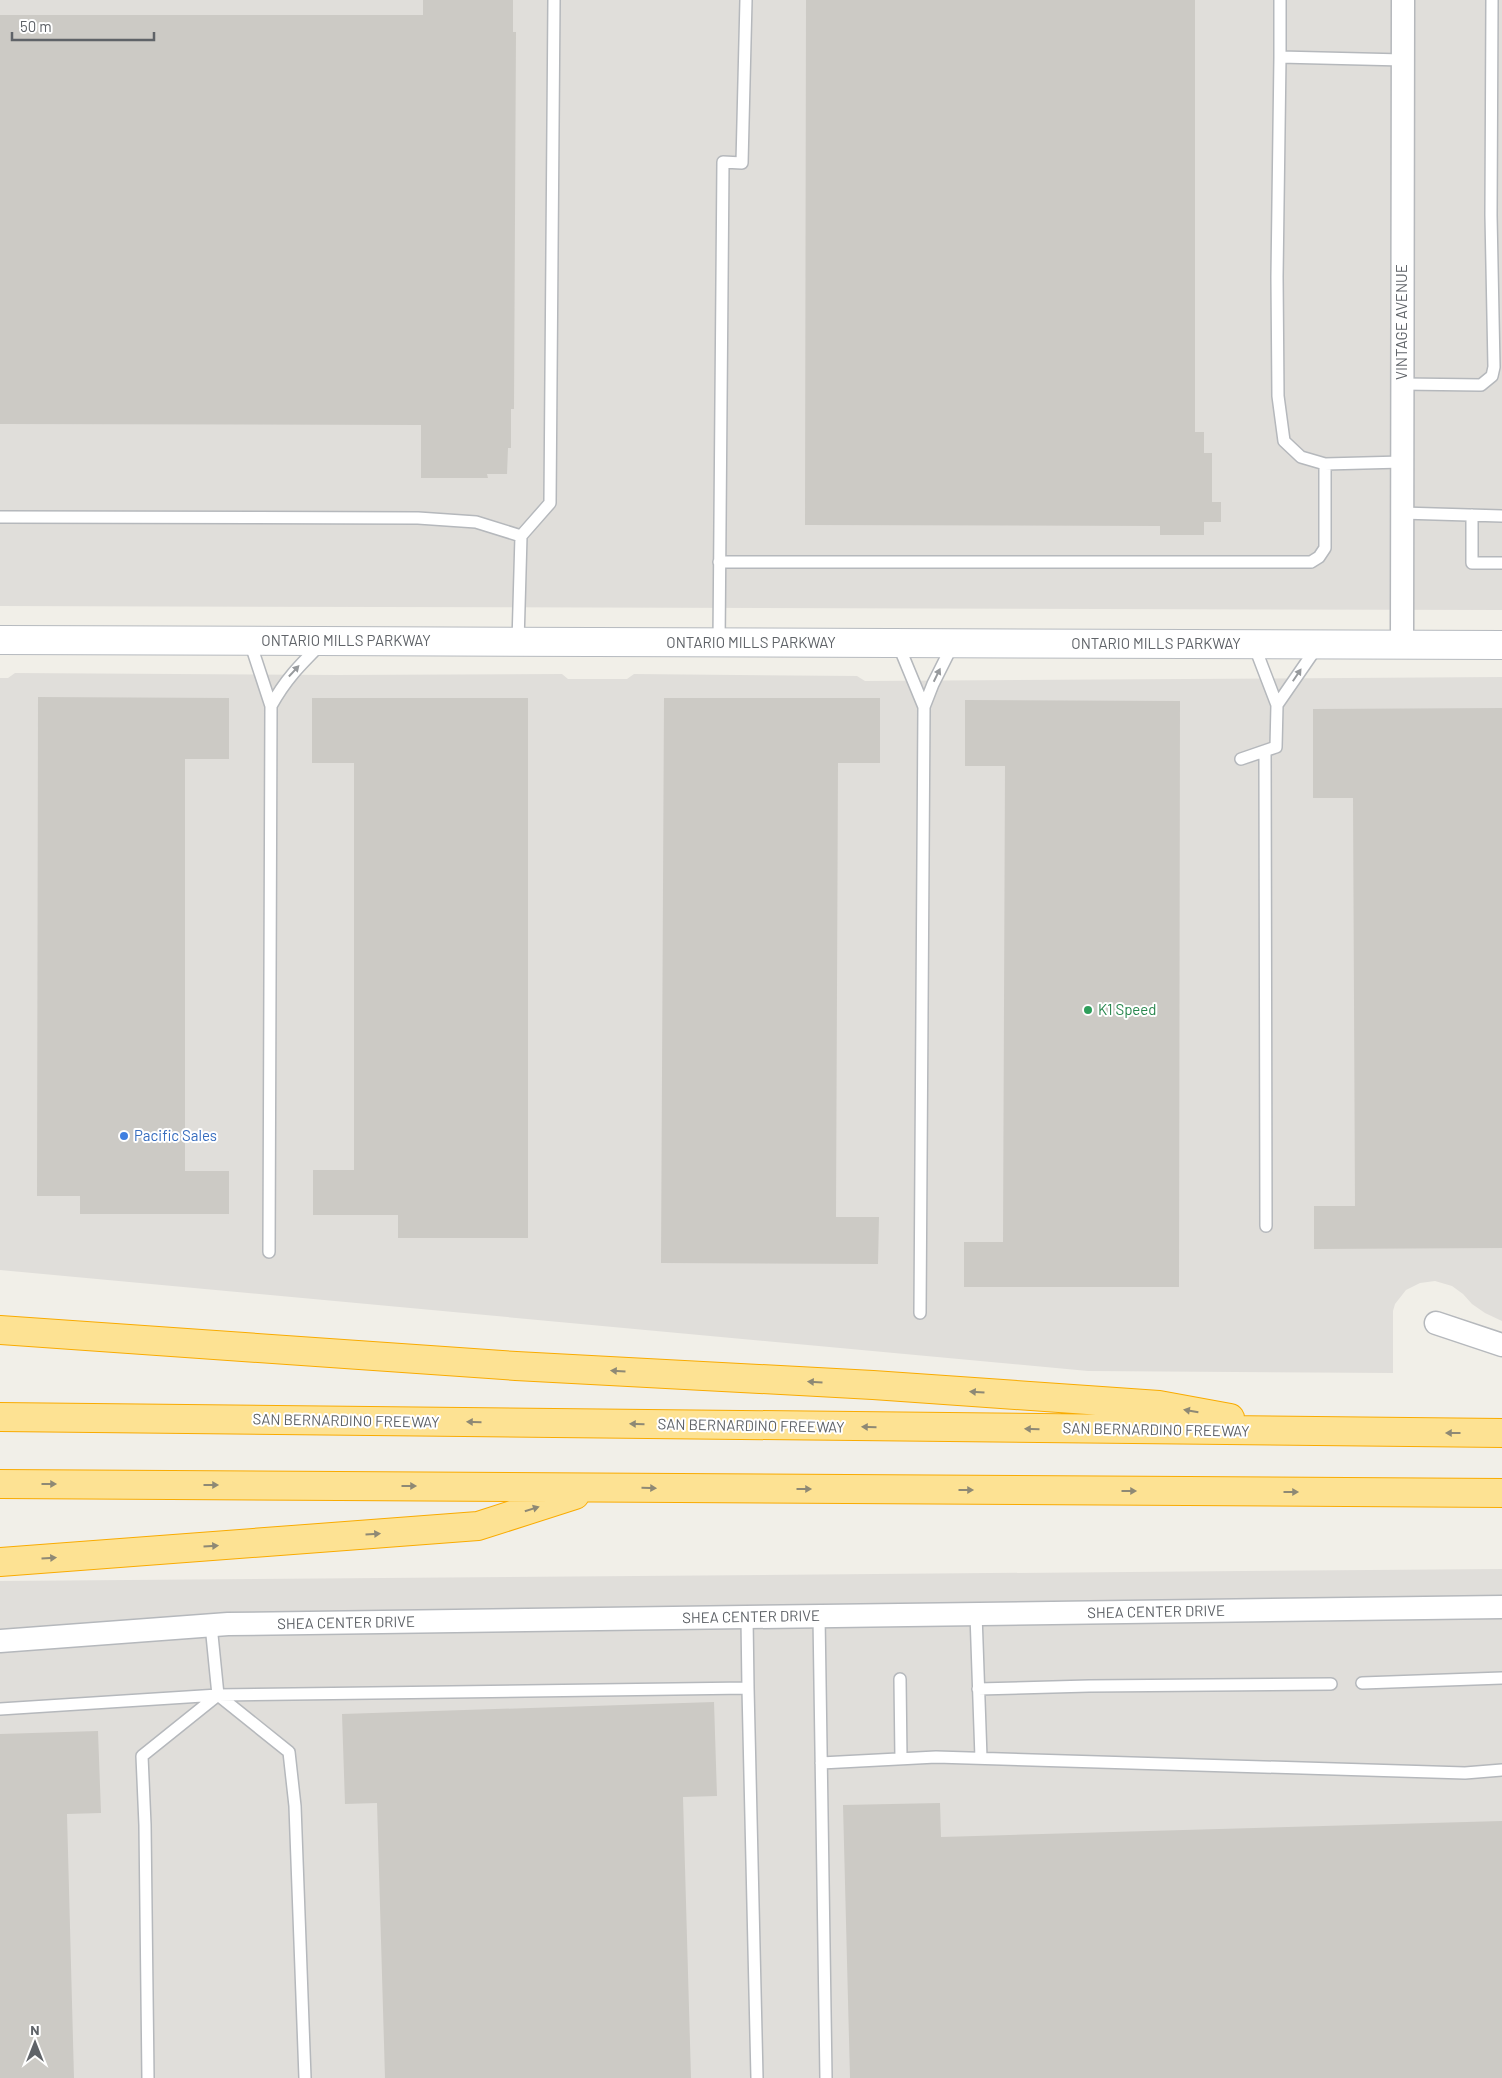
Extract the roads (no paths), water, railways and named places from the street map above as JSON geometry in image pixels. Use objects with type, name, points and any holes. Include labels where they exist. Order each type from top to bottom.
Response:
[{"type":"highway","points":[[0,1323],[103,1336]]},
{"type":"highway","points":[[0,1330],[516,1366],[863,1384],[1159,1405],[1308,1432]]},
{"type":"highway","name":"SAN BERNARDINO FREEWAY","points":[[0,1417],[1502,1433]]},
{"type":"highway","points":[[0,1484],[1502,1493]]},
{"type":"highway","points":[[0,1562],[478,1526],[601,1487]]},
{"type":"main road","name":"ONTARIO MILLS PARKWAY","points":[[0,640],[1502,645]]},
{"type":"street","name":"VINTAGE AVENUE","points":[[1402,645],[1403,0]]},
{"type":"street","points":[[1436,1323],[1502,1345]]},
{"type":"street","name":"SHEA CENTER DRIVE","points":[[0,1642],[211,1625],[1502,1607]]},
{"type":"lane","points":[[518,642],[521,536],[550,503],[554,0]]},
{"type":"lane","points":[[719,643],[723,162],[742,163],[746,0]]},
{"type":"lane","points":[[1280,0],[1277,278],[1278,396],[1284,441],[1301,457],[1325,464],[1402,462]]},
{"type":"lane","points":[[1402,384],[1481,385],[1492,376],[1494,367],[1492,0]]},
{"type":"lane","points":[[1280,57],[1403,60]]},
{"type":"lane","points":[[719,562],[1311,562],[1319,557],[1325,548],[1325,464]]},
{"type":"lane","points":[[1402,513],[1502,516]]},
{"type":"lane","points":[[1472,515],[1472,563],[1502,563]]},
{"type":"lane","points":[[0,517],[418,518],[476,522],[521,536]]},
{"type":"lane","points":[[249,641],[271,706],[269,1252]]},
{"type":"lane","points":[[271,706],[293,671],[325,641]]},
{"type":"lane","points":[[897,643],[924,707]]},
{"type":"lane","points":[[920,1313],[924,707],[952,644]]},
{"type":"lane","points":[[1241,759],[1276,747],[1276,705],[1254,644]]},
{"type":"lane","points":[[1276,705],[1318,644]]},
{"type":"lane","points":[[1265,751],[1266,1226]]},
{"type":"lane","points":[[976,1614],[981,1758]]},
{"type":"lane","points":[[819,1616],[826,2078]]},
{"type":"lane","points":[[747,1618],[757,2078]]},
{"type":"lane","points":[[211,1625],[218,1695],[290,1752],[295,1806],[305,2078]]},
{"type":"lane","points":[[1362,1682],[1502,1678]]},
{"type":"lane","points":[[900,1679],[901,1758]]},
{"type":"lane","points":[[978,1689],[1330,1684]]},
{"type":"lane","points":[[0,1709],[218,1695],[748,1688]]},
{"type":"lane","points":[[148,2078],[145,1812],[142,1756],[218,1695]]},
{"type":"lane","points":[[821,1763],[936,1757],[1465,1773],[1502,1770]]},
{"type":"place","name":"K1 Speed","points":[[1088,1010]]},
{"type":"place","name":"Pacific Sales","points":[[124,1136]]}]
